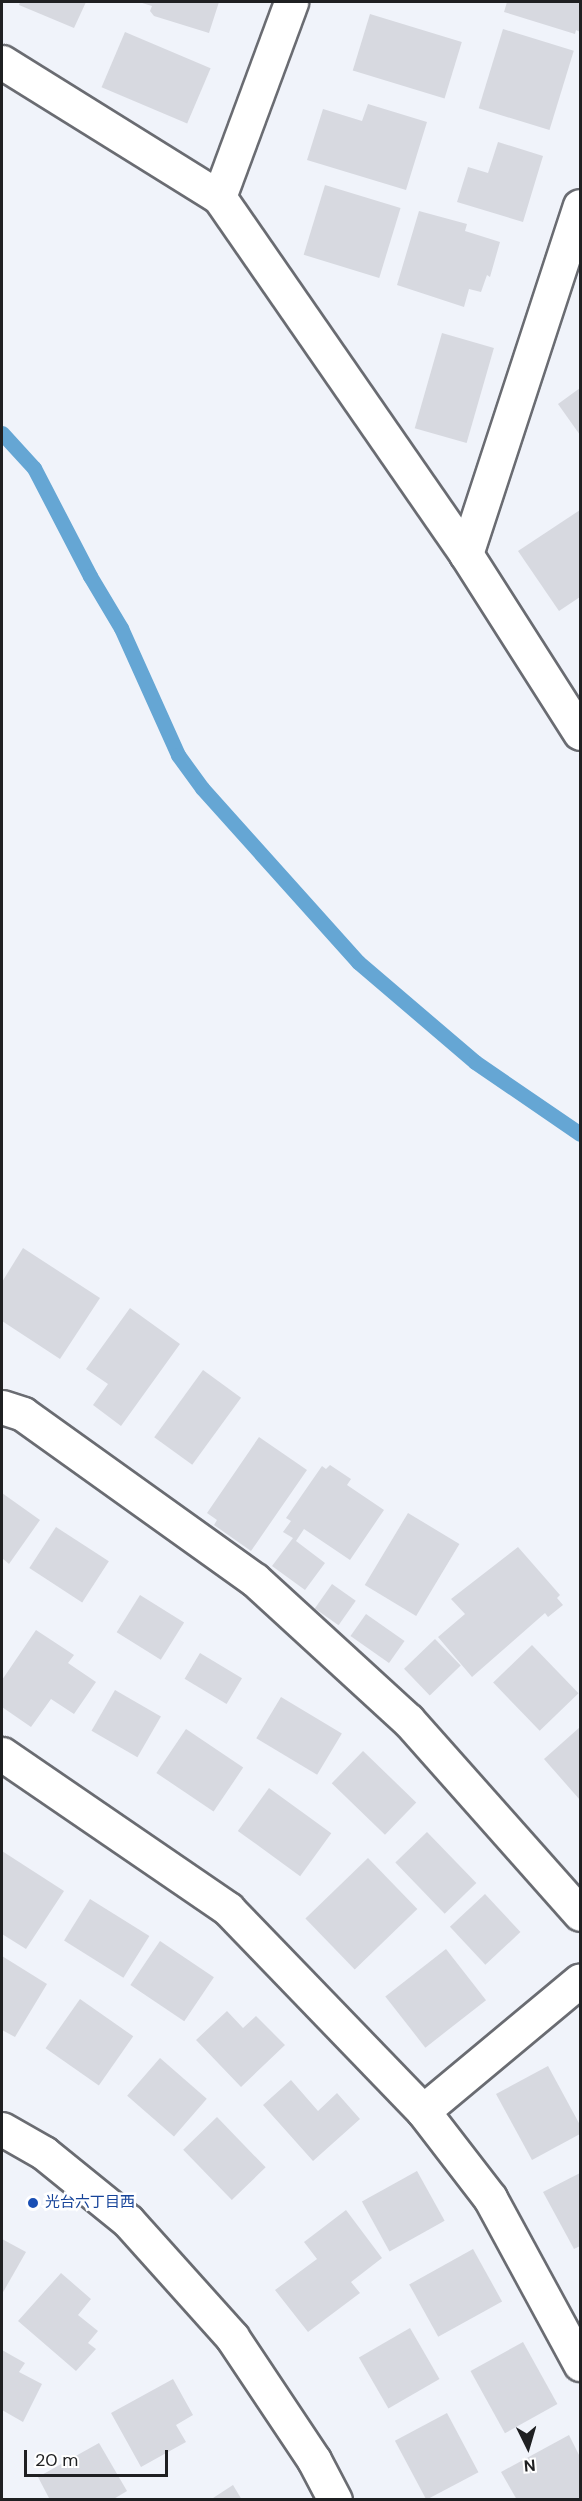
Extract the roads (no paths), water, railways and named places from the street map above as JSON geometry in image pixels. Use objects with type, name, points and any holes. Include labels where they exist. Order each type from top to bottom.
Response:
[{"type":"street","points":[[219,197],[291,2]]},
{"type":"street","points":[[2,62],[219,197],[466,554],[580,733]]},
{"type":"street","points":[[466,554],[577,230]]},
{"type":"street","points":[[2,1407],[23,1414],[255,1580],[408,1720],[580,1914]]},
{"type":"street","points":[[2,1754],[228,1909],[423,2111],[490,2198],[580,2364]]},
{"type":"street","points":[[423,2111],[580,1980]]},
{"type":"street","points":[[2,2129],[44,2153],[143,2237],[232,2337],[314,2460],[335,2499]]},
{"type":"waterway","points":[[2,433],[34,468],[90,576],[121,628],[178,755],[202,788],[358,962],[475,1062],[580,1134]]},
{"type":"place","name":"光台六丁目西","points":[[33,2203]]}]
